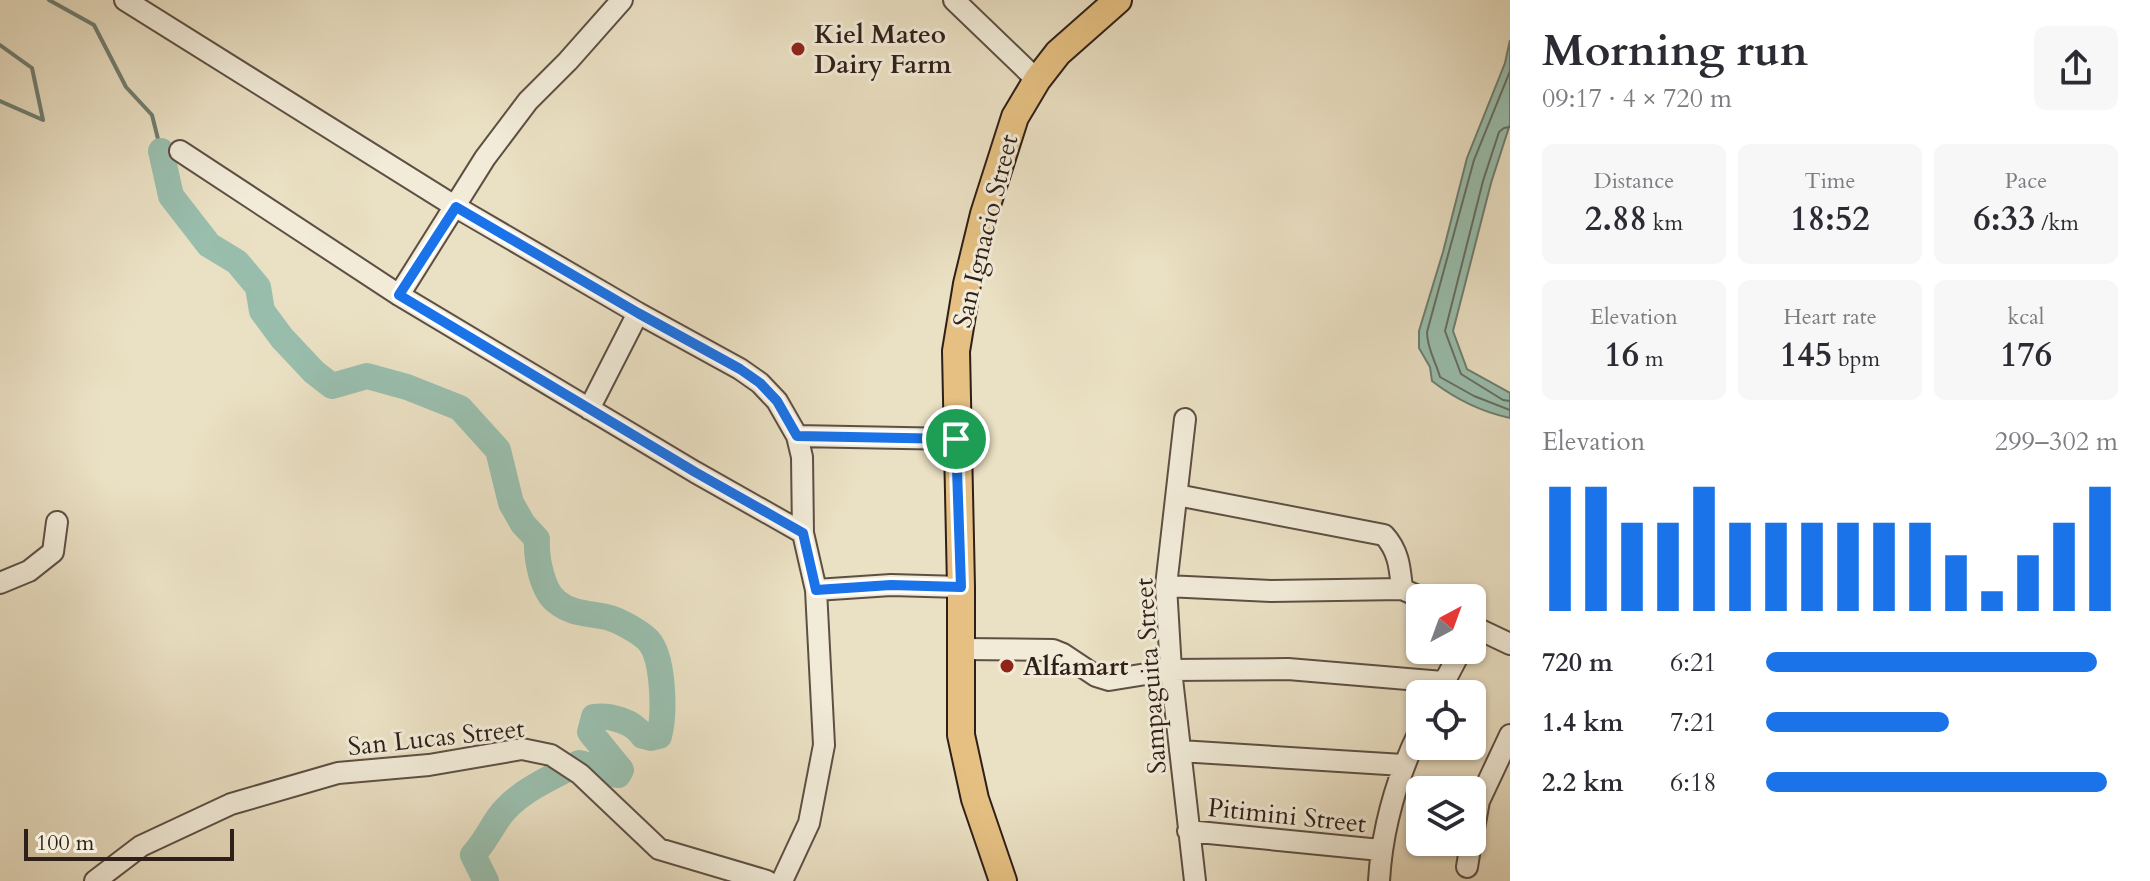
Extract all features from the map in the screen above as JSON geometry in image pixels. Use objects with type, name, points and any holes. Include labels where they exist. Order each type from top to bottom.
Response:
[{"type":"main road","name":"San Ignacio Street","points":[[1003,881],[966,762],[961,735],[956,351],[967,284],[984,214],[1015,117],[1058,53],[1118,0]]},
{"type":"street","points":[[125,0],[456,207],[740,369],[760,383],[777,401],[797,436],[802,457],[803,533],[816,590],[824,745],[809,823],[782,881]]},
{"type":"street","points":[[399,295],[485,158],[528,101],[622,0]]},
{"type":"street","points":[[954,0],[1037,80]]},
{"type":"street","points":[[180,151],[399,295],[803,533]]},
{"type":"street","points":[[589,409],[638,313]]},
{"type":"street","name":"Sampaguita Street","points":[[1185,419],[1166,586],[1171,670],[1195,881]]},
{"type":"street","points":[[797,436],[956,439]]},
{"type":"street","points":[[1177,495],[1384,535],[1399,561],[1402,589]]},
{"type":"street","points":[[0,583],[29,571],[53,552],[57,522]]},
{"type":"street","points":[[816,590],[891,585],[961,587]]},
{"type":"street","points":[[1166,586],[1271,591],[1406,591]]},
{"type":"street","points":[[1486,634],[1510,644]]},
{"type":"street","points":[[961,649],[1053,650],[1096,676],[1109,680],[1171,670],[1288,669],[1406,684]]},
{"type":"street","points":[[1486,786],[1510,735]]},
{"type":"street","name":"San Lucas Street","points":[[100,877],[141,846],[231,804],[338,773],[429,765],[522,749],[551,755],[570,768],[659,849],[767,881]]},
{"type":"street","points":[[1180,751],[1403,765]]},
{"type":"street","points":[[1379,881],[1380,850],[1406,759]]},
{"type":"street","name":"Pitimini Street","points":[[1188,831],[1380,850]]},
{"type":"street","points":[[1467,867],[1469,856]]},
{"type":"water","points":[[1510,40],[1510,124],[1491,183],[1453,331],[1467,369],[1510,393],[1510,418],[1469,404],[1432,381],[1430,367],[1419,348],[1419,331],[1467,158],[1505,63]]},
{"type":"waterway","points":[[49,0],[94,25],[126,87],[152,115],[161,151]]},
{"type":"waterway","points":[[0,45],[32,68],[43,120],[0,101]]},
{"type":"waterway","points":[[161,151],[171,196],[209,245],[237,262],[258,287],[262,311],[314,372],[332,386],[367,376],[407,387],[460,408],[498,450],[511,503],[523,524],[537,539],[541,574],[552,597],[569,609],[624,624],[648,640],[653,648],[662,686],[659,736],[643,736],[621,720],[594,717],[590,732],[621,770],[618,775],[579,763],[516,800],[499,817],[473,855],[486,881]]},
{"type":"place","name":"Kiel Mateo Dairy Farm","points":[[798,49]]},
{"type":"place","name":"Alfamart","points":[[1007,666]]},
{"type":"route","points":[[456,207],[740,369],[760,383],[777,401],[797,436],[956,439],[961,587],[891,585],[816,590],[803,533],[399,295],[456,207]]}]
